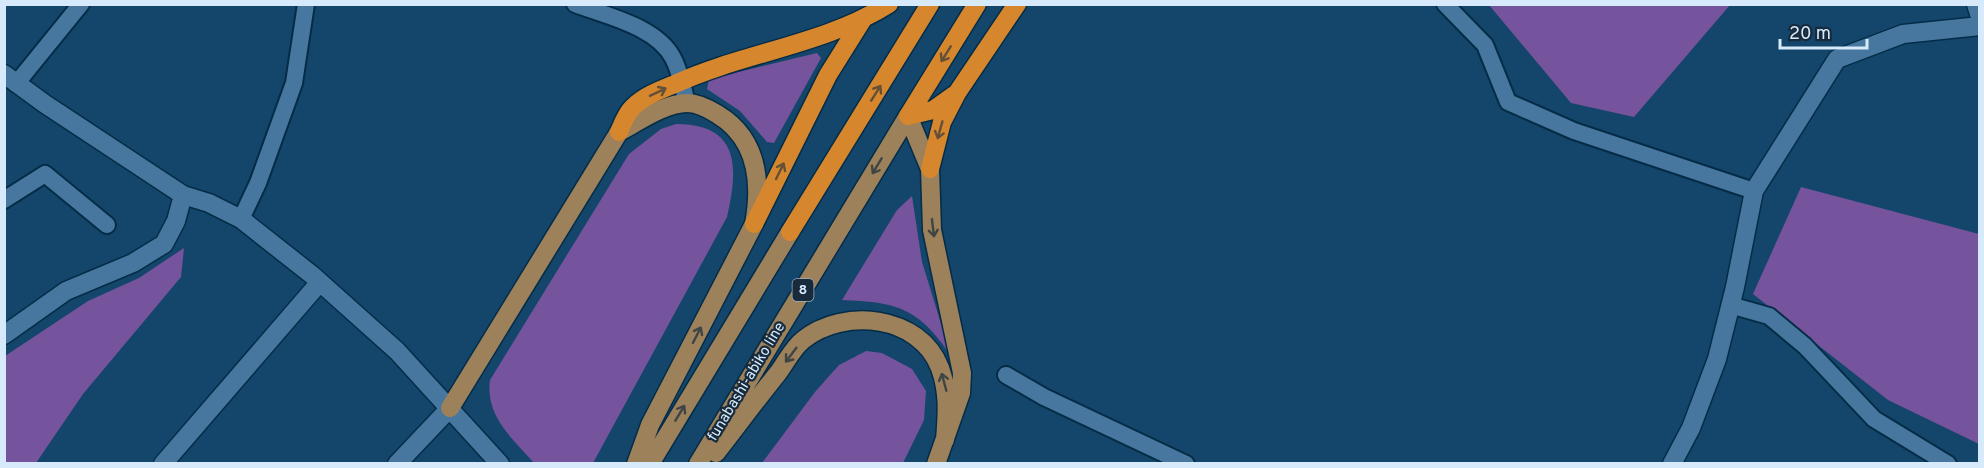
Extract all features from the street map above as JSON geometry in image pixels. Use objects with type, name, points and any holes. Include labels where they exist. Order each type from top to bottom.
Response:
[{"type":"highway","points":[[754,224],[828,75],[871,4]]},
{"type":"highway","points":[[619,132],[630,109],[650,95],[692,75],[791,46],[861,22],[889,4]]},
{"type":"highway","points":[[789,232],[930,4]]},
{"type":"highway","points":[[908,116],[977,4]]},
{"type":"highway","points":[[930,169],[942,122],[957,93],[1017,4]]},
{"type":"highway","points":[[908,116],[933,110],[957,93]]},
{"type":"main road","points":[[450,408],[619,132],[666,109],[687,103],[707,109],[738,129],[746,143],[759,195],[754,224],[650,425],[636,464]]},
{"type":"main road","points":[[908,116],[930,169],[932,230],[962,373],[961,393],[936,464]]},
{"type":"main road","name":"funabashi-abiko line","points":[[698,464],[908,116]]},
{"type":"main road","points":[[650,464],[789,232]]},
{"type":"main road","points":[[708,464],[802,340],[844,321],[866,320],[899,326],[924,346],[939,366],[948,400],[945,440]]},
{"type":"street","points":[[1976,4],[1980,16]]},
{"type":"street","points":[[1672,464],[1691,428],[1713,369],[1730,305],[1754,191],[1837,59],[1904,34],[1980,26]]},
{"type":"street","points":[[10,79],[183,195],[209,203],[241,219],[320,282],[397,351],[500,464]]},
{"type":"street","points":[[4,335],[66,291],[133,264],[164,244],[176,221],[183,195]]},
{"type":"street","points":[[163,464],[320,282]]},
{"type":"street","points":[[397,464],[450,408]]},
{"type":"lane","points":[[10,79],[81,4]]},
{"type":"lane","points":[[241,219],[258,183],[294,83],[306,4]]},
{"type":"lane","points":[[575,4],[630,23],[650,35],[672,56],[687,103]]},
{"type":"lane","points":[[1445,4],[1485,45],[1508,102],[1574,131],[1754,191]]},
{"type":"lane","points":[[4,200],[45,174],[107,225]]},
{"type":"lane","points":[[1730,305],[1769,316],[1805,346],[1874,419],[1948,464]]},
{"type":"lane","points":[[1006,375],[1044,397],[1186,464]]},
{"type":"shaded area","points":[[1489,5],[1730,5],[1634,117],[1571,103]]},
{"type":"shaded area","points":[[817,53],[821,58],[774,143],[767,142],[740,111],[707,89],[709,79]]},
{"type":"shaded area","points":[[676,124],[697,126],[713,132],[724,141],[730,152],[733,166],[731,199],[727,217],[593,463],[534,463],[509,435],[496,415],[492,405],[490,380],[629,154],[661,129]]},
{"type":"shaded area","points":[[1801,187],[1979,234],[1979,444],[1888,400],[1753,294]]},
{"type":"shaded area","points":[[912,196],[922,262],[951,356],[928,327],[905,311],[878,303],[842,300],[897,210]]},
{"type":"shaded area","points":[[184,248],[181,277],[83,394],[36,463],[5,463],[5,356],[88,301],[139,278]]},
{"type":"shaded area","points":[[866,351],[882,353],[912,369],[926,391],[924,420],[903,463],[762,463],[815,392],[839,365]]}]
